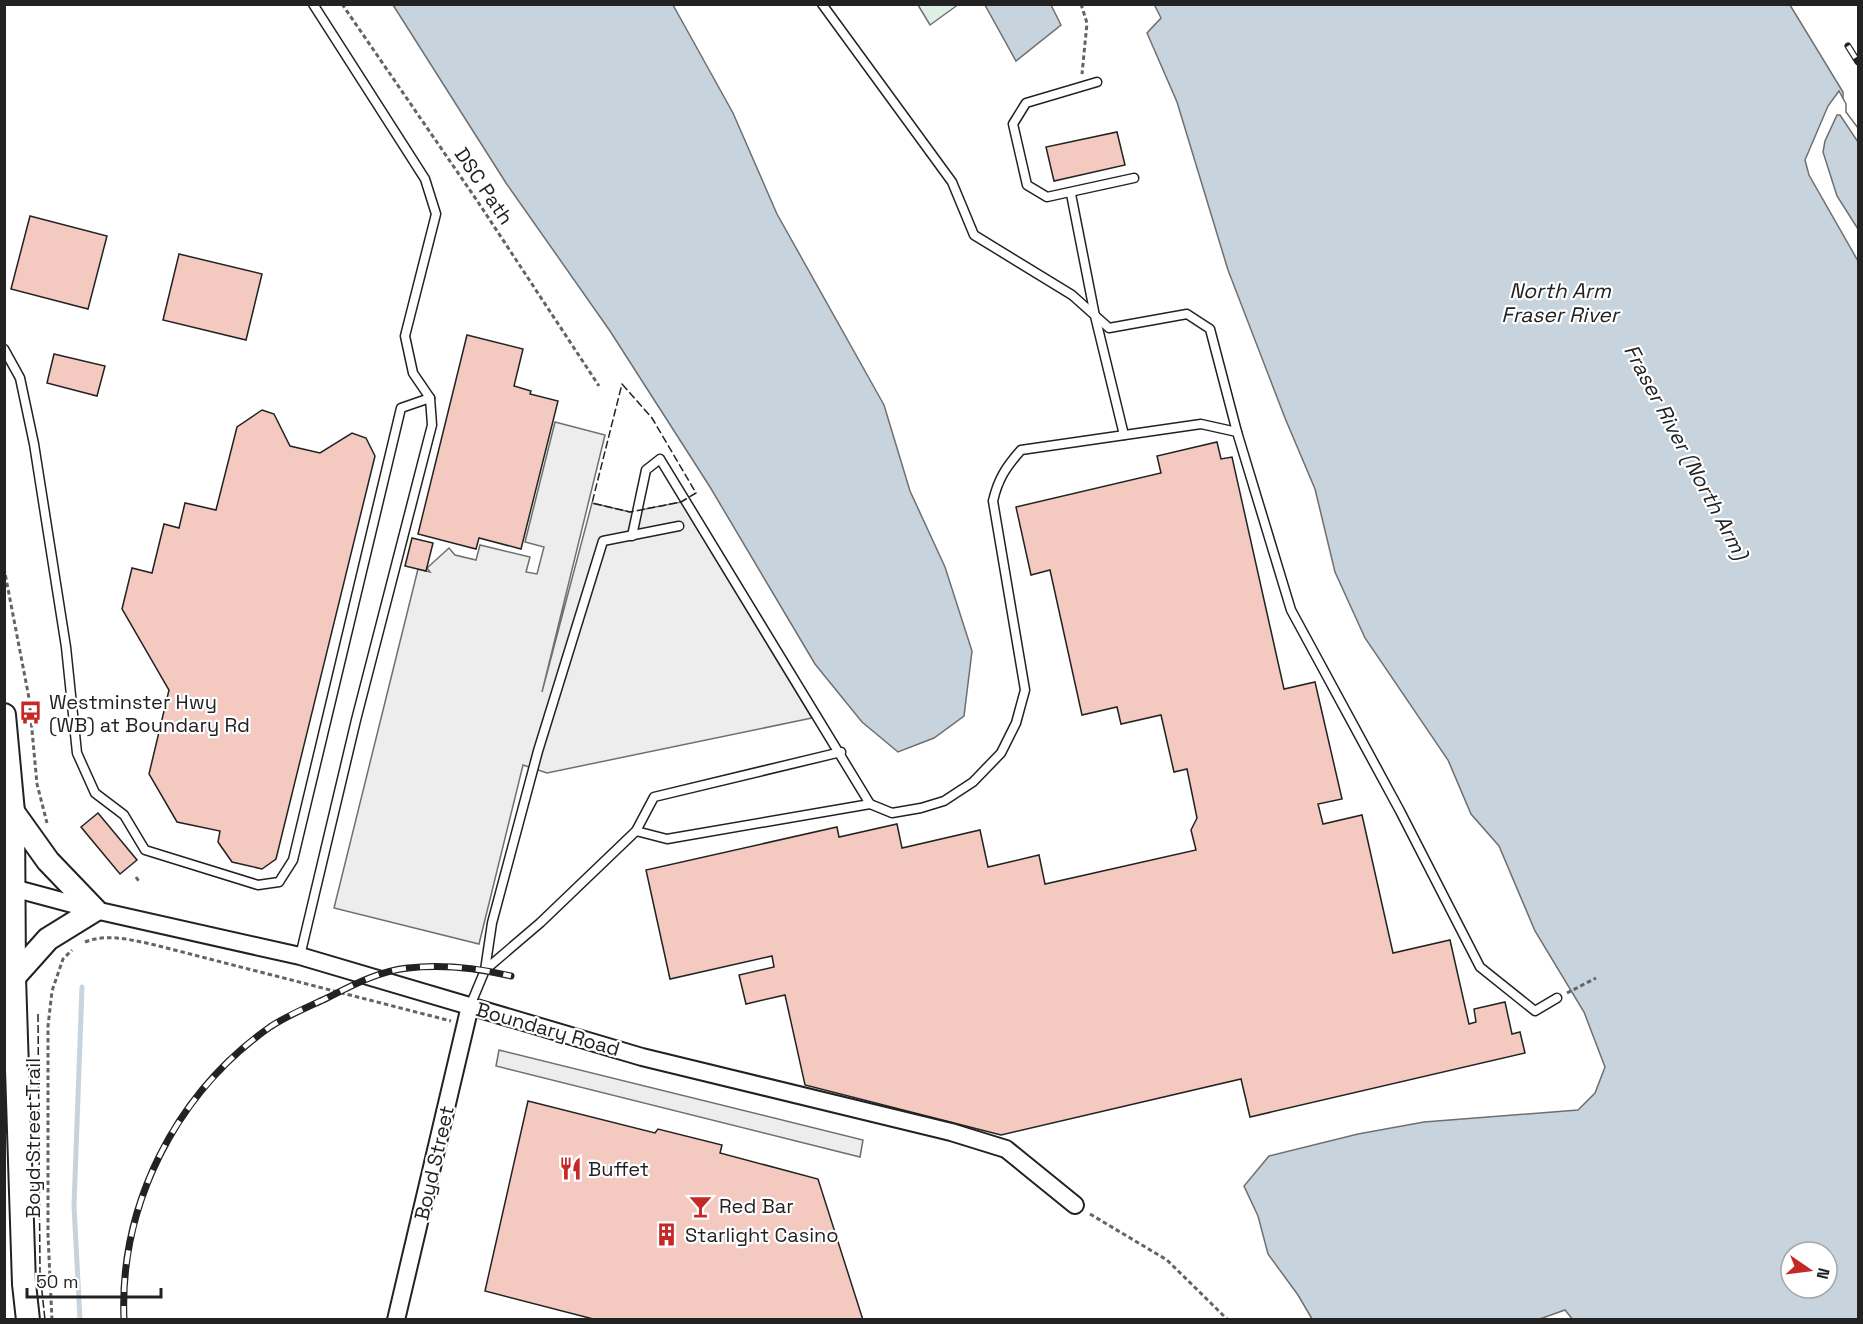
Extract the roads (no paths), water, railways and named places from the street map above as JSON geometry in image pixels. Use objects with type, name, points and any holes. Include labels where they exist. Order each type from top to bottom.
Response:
[{"type":"main road","points":[[4,715],[13,812],[9,887],[24,1284],[28,1320]]},
{"type":"main road","points":[[13,812],[48,861],[95,910],[48,939],[14,977]]},
{"type":"street","name":"Boundary Road","points":[[9,887],[95,910],[300,956],[642,1057],[951,1132],[1006,1149],[1074,1205]]},
{"type":"street","name":"Boyd Street","points":[[396,1320],[471,1006]]},
{"type":"lane","points":[[300,956],[356,720],[432,425],[430,398],[412,373],[405,336],[436,214],[424,179],[314,4]]},
{"type":"lane","points":[[822,4],[952,182],[974,235],[1072,295],[1109,328],[1187,314],[1210,329],[1237,432],[1291,610],[1400,811],[1480,967],[1534,1011],[1557,998]]},
{"type":"lane","points":[[1097,82],[1026,103],[1013,124],[1027,185],[1047,196],[1071,194],[1134,178]]},
{"type":"lane","points":[[1071,194],[1095,316],[1124,435]]},
{"type":"lane","points":[[4,349],[20,378],[34,444],[66,647],[77,753],[95,794],[124,815],[145,850],[258,885],[279,882],[293,860],[401,408],[430,398]]},
{"type":"lane","points":[[636,831],[667,839],[870,804],[892,813],[944,801],[974,782],[1001,753],[1016,723],[1025,690],[993,501],[998,478],[1021,450],[1201,424],[1237,432]]},
{"type":"lane","points":[[632,536],[646,470],[660,459],[841,752],[870,804]]},
{"type":"lane","points":[[471,1006],[485,970],[492,923],[538,751],[603,541],[679,526]]},
{"type":"lane","points":[[485,970],[540,923],[636,831],[654,797],[841,752]]},
{"type":"water","name":"North Arm Fraser River","points":[[1154,4],[1790,5],[1843,92],[1843,113],[1858,133],[1858,1319],[1573,1320],[1565,1310],[1537,1320],[1312,1319],[1298,1295],[1268,1254],[1258,1216],[1244,1186],[1269,1156],[1358,1134],[1424,1122],[1578,1110],[1595,1093],[1605,1067],[1584,1012],[1535,931],[1499,846],[1471,814],[1448,760],[1365,638],[1335,572],[1315,489],[1228,270],[1177,102],[1147,33],[1161,18]]},
{"type":"water","points":[[393,5],[673,5],[733,113],[777,214],[884,405],[910,491],[945,567],[972,651],[964,716],[934,738],[898,752],[862,722],[815,664],[710,487],[610,331],[506,183]]},
{"type":"water","points":[[985,5],[1051,5],[1061,25],[1016,61]]},
{"type":"waterway","points":[[80,1320],[74,1206],[82,987]]},
{"type":"railway","points":[[1848,46],[1858,62]]},
{"type":"railway","points":[[124,1320],[125,1277],[131,1235],[143,1194],[160,1155],[181,1118],[207,1084],[237,1054],[270,1027],[284,1019],[376,975],[408,968],[447,967],[511,976]]},
{"type":"place","name":"Westminster Hwy (WB) at Boundary Rd","points":[[31,713]]},
{"type":"place","name":"Buffet","points":[[570,1169]]},
{"type":"place","name":"Red Bar","points":[[701,1206]]},
{"type":"place","name":"Starlight Casino","points":[[667,1235]]},
{"type":"water label","name":"Fraser River (North Arm)","points":[[1686,452]]}]
